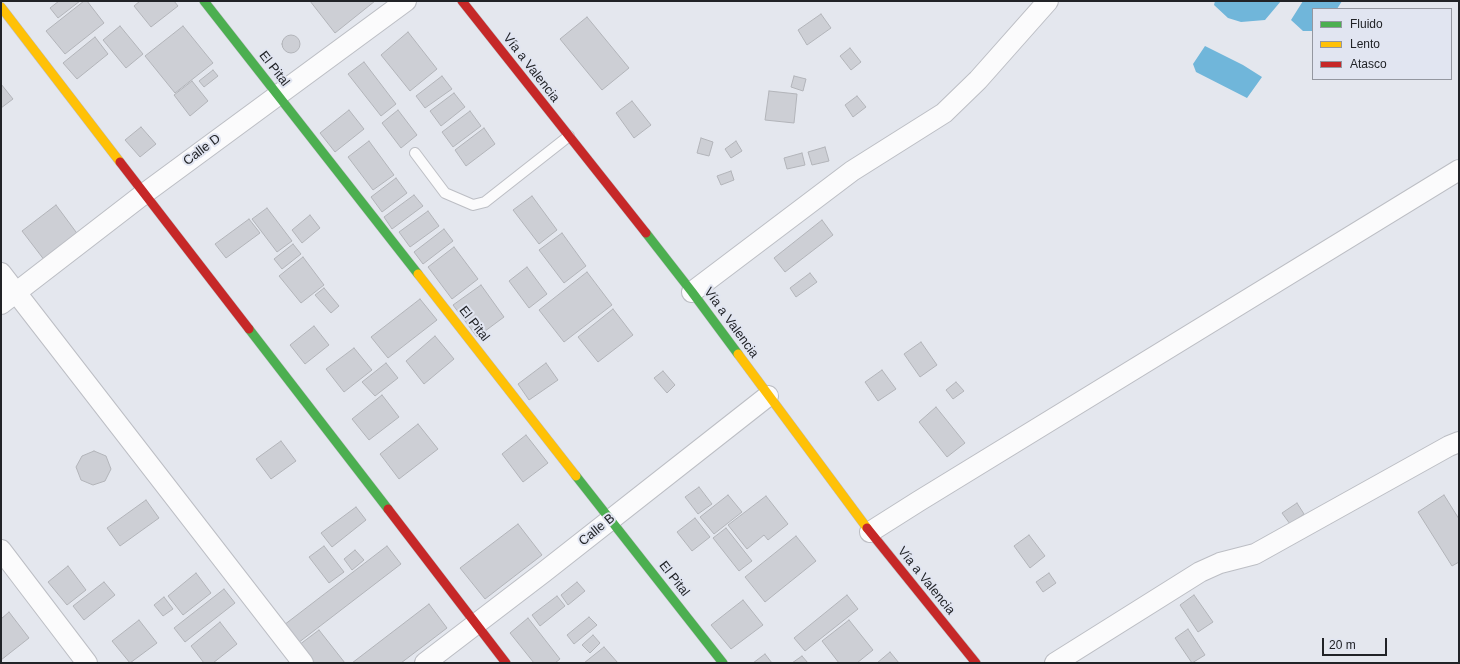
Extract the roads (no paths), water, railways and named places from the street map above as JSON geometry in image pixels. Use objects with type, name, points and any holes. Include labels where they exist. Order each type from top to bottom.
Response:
[{"type":"main road","name":"El Pital","points":[[204,1],[723,663]]},
{"type":"main road","name":"Vía a Valencia","points":[[462,1],[692,292],[870,532],[976,663]]},
{"type":"main road","points":[[1,7],[506,663]]},
{"type":"street","name":"Calle D","points":[[1,304],[144,193],[406,1]]},
{"type":"street","points":[[692,292],[852,171],[944,114],[978,80],[1048,1]]},
{"type":"street","points":[[870,532],[1459,170]]},
{"type":"street","points":[[1,273],[303,663]]},
{"type":"street","name":"Calle B","points":[[425,663],[768,396]]},
{"type":"street","points":[[1055,663],[1200,572],[1220,563],[1255,554],[1449,446],[1459,442]]},
{"type":"street","points":[[1,550],[88,663]]},
{"type":"lane","points":[[415,153],[444,193],[473,205],[484,202],[569,136]]},
{"type":"water","points":[[1215,1],[1281,1],[1265,20],[1241,22],[1228,18],[1214,5]]},
{"type":"water","points":[[1303,1],[1342,1],[1338,8],[1312,8],[1312,31],[1303,31],[1291,20]]},
{"type":"water","points":[[1205,46],[1243,65],[1262,77],[1247,98],[1196,72],[1193,64]]}]
